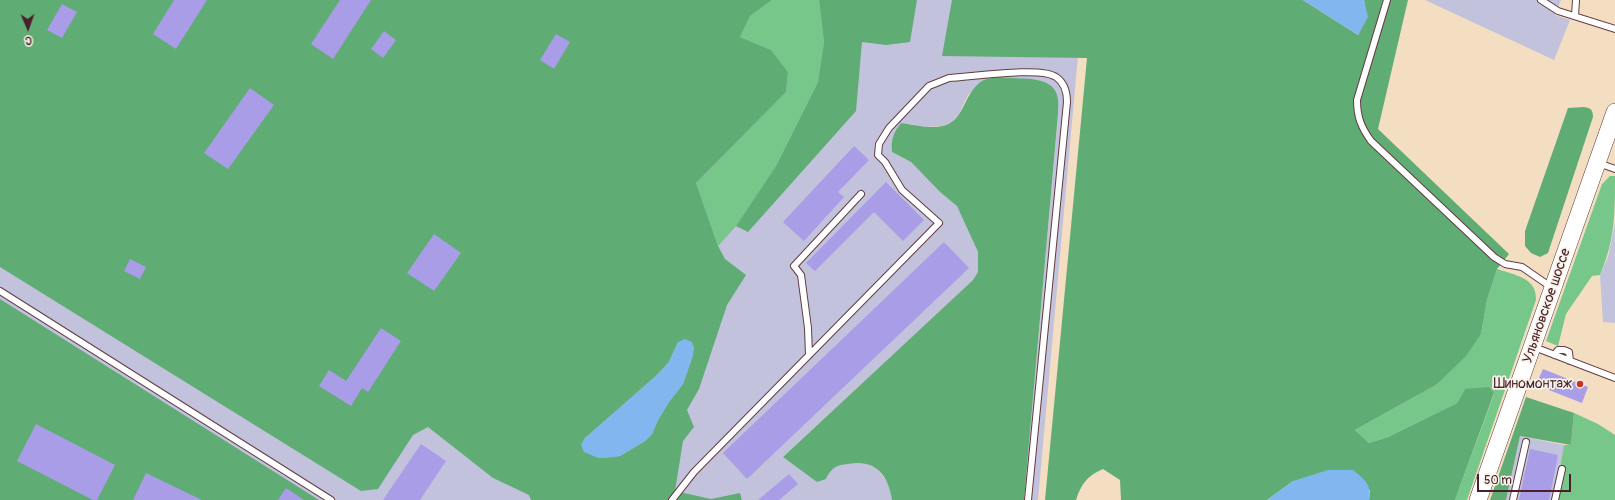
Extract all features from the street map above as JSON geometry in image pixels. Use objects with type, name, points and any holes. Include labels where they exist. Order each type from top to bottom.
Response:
[{"type":"main road","name":"Ульяновское шоссе","points":[[1478,500],[1615,112]]},
{"type":"lane","points":[[1387,0],[1357,100],[1357,116],[1364,131],[1371,141],[1494,257],[1505,264],[1522,267],[1553,288]]},
{"type":"lane","points":[[1541,0],[1541,2],[1558,11],[1615,29]]},
{"type":"lane","points":[[1575,16],[1576,0]]},
{"type":"lane","points":[[672,500],[694,472],[939,223],[902,190],[885,162],[878,155],[879,144],[889,128],[929,86],[939,81],[949,78],[1037,71],[1056,76],[1065,88],[1067,102],[1028,500]]},
{"type":"lane","points":[[1597,162],[1615,169]]},
{"type":"lane","points":[[810,355],[801,275],[794,266],[861,194]]},
{"type":"lane","points":[[0,291],[331,500]]},
{"type":"lane","points":[[1532,346],[1554,355],[1558,350],[1564,350],[1568,352],[1570,361],[1615,378]]},
{"type":"lane","points":[[1513,500],[1526,442]]},
{"type":"lane","points":[[1555,500],[1562,469]]},
{"type":"shaded area","points":[[0,0],[1083,0],[1038,500],[1024,500],[1058,115],[983,81],[968,95],[959,114],[952,122],[943,126],[921,127],[910,124],[892,152],[911,162],[940,192],[957,205],[978,252],[978,272],[973,280],[783,457],[826,479],[830,470],[838,465],[858,462],[868,463],[877,468],[890,486],[892,500],[0,500]]},
{"type":"shaded area","points":[[1425,0],[1561,0],[1555,15],[1570,20],[1554,60]]},
{"type":"shaded area","points":[[1615,222],[1615,323],[1603,322],[1600,275],[1608,257]]},
{"type":"shaded area","points":[[1520,436],[1564,445],[1554,500],[1506,500]]},
{"type":"green space","points":[[0,0],[772,0],[750,16],[740,37],[771,50],[788,72],[786,92],[696,183],[718,246],[725,259],[746,275],[727,305],[699,389],[687,410],[694,427],[683,441],[675,491],[711,499],[740,493],[742,500],[531,500],[529,495],[493,478],[428,427],[413,435],[378,489],[361,491],[0,267]],"holes":[[[678,342],[693,355],[683,384],[669,402],[658,420],[652,434],[645,441],[620,456],[598,458],[584,439],[657,375],[669,362]]]},
{"type":"green space","points":[[772,0],[819,0],[824,42],[818,82],[776,166],[736,226],[718,246],[696,183],[786,92],[788,72],[771,50],[740,37],[750,16]]},
{"type":"green space","points":[[819,0],[917,0],[910,42],[886,45],[862,42],[856,111],[748,232],[736,226],[776,166],[818,82],[824,42]]},
{"type":"green space","points":[[952,0],[1303,0],[1358,35],[1367,17],[1364,0],[1408,0],[1378,129],[1509,254],[1497,269],[1487,300],[1481,334],[1466,356],[1436,385],[1355,430],[1369,443],[1388,437],[1457,403],[1465,389],[1489,387],[1494,393],[1455,500],[1369,500],[1370,490],[1293,481],[1267,500],[1121,500],[1120,480],[1103,469],[1089,477],[1080,489],[1076,500],[1045,500],[1087,58],[942,56]]},
{"type":"green space","points":[[993,78],[1038,80],[1050,85],[1057,95],[1058,102],[1024,500],[892,500],[887,483],[879,470],[873,466],[857,463],[837,466],[830,472],[826,479],[817,482],[783,457],[973,280],[978,272],[978,252],[957,206],[940,192],[911,162],[892,152],[892,140],[894,133],[901,123],[932,127],[943,126],[950,123],[956,119],[971,92],[982,81]]},
{"type":"green space","points":[[1584,107],[1591,110],[1593,117],[1548,253],[1540,257],[1531,253],[1525,246],[1525,231],[1568,108]]},
{"type":"green space","points":[[1610,176],[1615,176],[1615,202],[1609,250],[1600,275],[1592,276],[1566,314],[1558,346],[1546,341],[1602,184]]},
{"type":"green space","points":[[1497,269],[1517,275],[1529,282],[1533,286],[1536,300],[1467,500],[1455,500],[1494,394],[1465,389],[1457,403],[1388,437],[1369,443],[1355,430],[1436,385],[1481,334],[1487,300]]},
{"type":"green space","points":[[0,299],[319,500],[0,500]]},
{"type":"green space","points":[[1526,397],[1574,413],[1571,445],[1520,436],[1506,500],[1490,500]]},
{"type":"green space","points":[[1574,413],[1598,424],[1615,435],[1615,500],[1554,500],[1564,445],[1571,445]]},
{"type":"water","points":[[1303,0],[1364,0],[1368,17],[1358,35]]},
{"type":"water","points":[[685,339],[692,342],[694,348],[683,384],[669,402],[658,420],[652,434],[645,441],[620,456],[598,458],[584,452],[581,445],[584,439],[657,375],[669,362],[678,342]]},
{"type":"water","points":[[1328,470],[1353,470],[1367,483],[1370,495],[1369,500],[1267,500],[1293,481]]},
{"type":"building","points":[[174,0],[207,0],[176,49],[153,34]]},
{"type":"building","points":[[340,0],[371,0],[333,59],[311,44]]},
{"type":"building","points":[[62,4],[77,12],[62,38],[47,30]]},
{"type":"building","points":[[384,31],[396,40],[383,58],[371,49]]},
{"type":"building","points":[[556,34],[570,42],[554,69],[540,60]]},
{"type":"building","points":[[250,88],[274,105],[228,169],[204,153]]},
{"type":"building","points":[[854,146],[869,160],[838,192],[844,197],[804,241],[783,222]]},
{"type":"building","points":[[886,182],[924,220],[903,241],[874,212],[815,271],[806,263]]},
{"type":"building","points":[[434,234],[461,253],[434,291],[407,273]]},
{"type":"building","points":[[944,242],[969,268],[747,479],[723,453]]},
{"type":"building","points":[[130,259],[146,267],[140,279],[124,271]]},
{"type":"building","points":[[381,328],[401,341],[368,392],[362,388],[351,406],[319,386],[329,370],[346,381]]},
{"type":"building","points":[[1543,369],[1588,387],[1582,403],[1536,385]]},
{"type":"building","points":[[36,424],[115,465],[97,500],[93,500],[17,461]]},
{"type":"building","points":[[421,444],[446,461],[420,500],[383,500]]},
{"type":"building","points":[[1530,449],[1558,455],[1549,500],[1519,500]]},
{"type":"building","points":[[146,473],[202,500],[133,500]]},
{"type":"building","points":[[789,474],[798,484],[779,500],[758,500]]},
{"type":"building","points":[[286,488],[304,500],[278,500]]},
{"type":"place","name":"Шиномонтаж","points":[[1580,384]]}]
